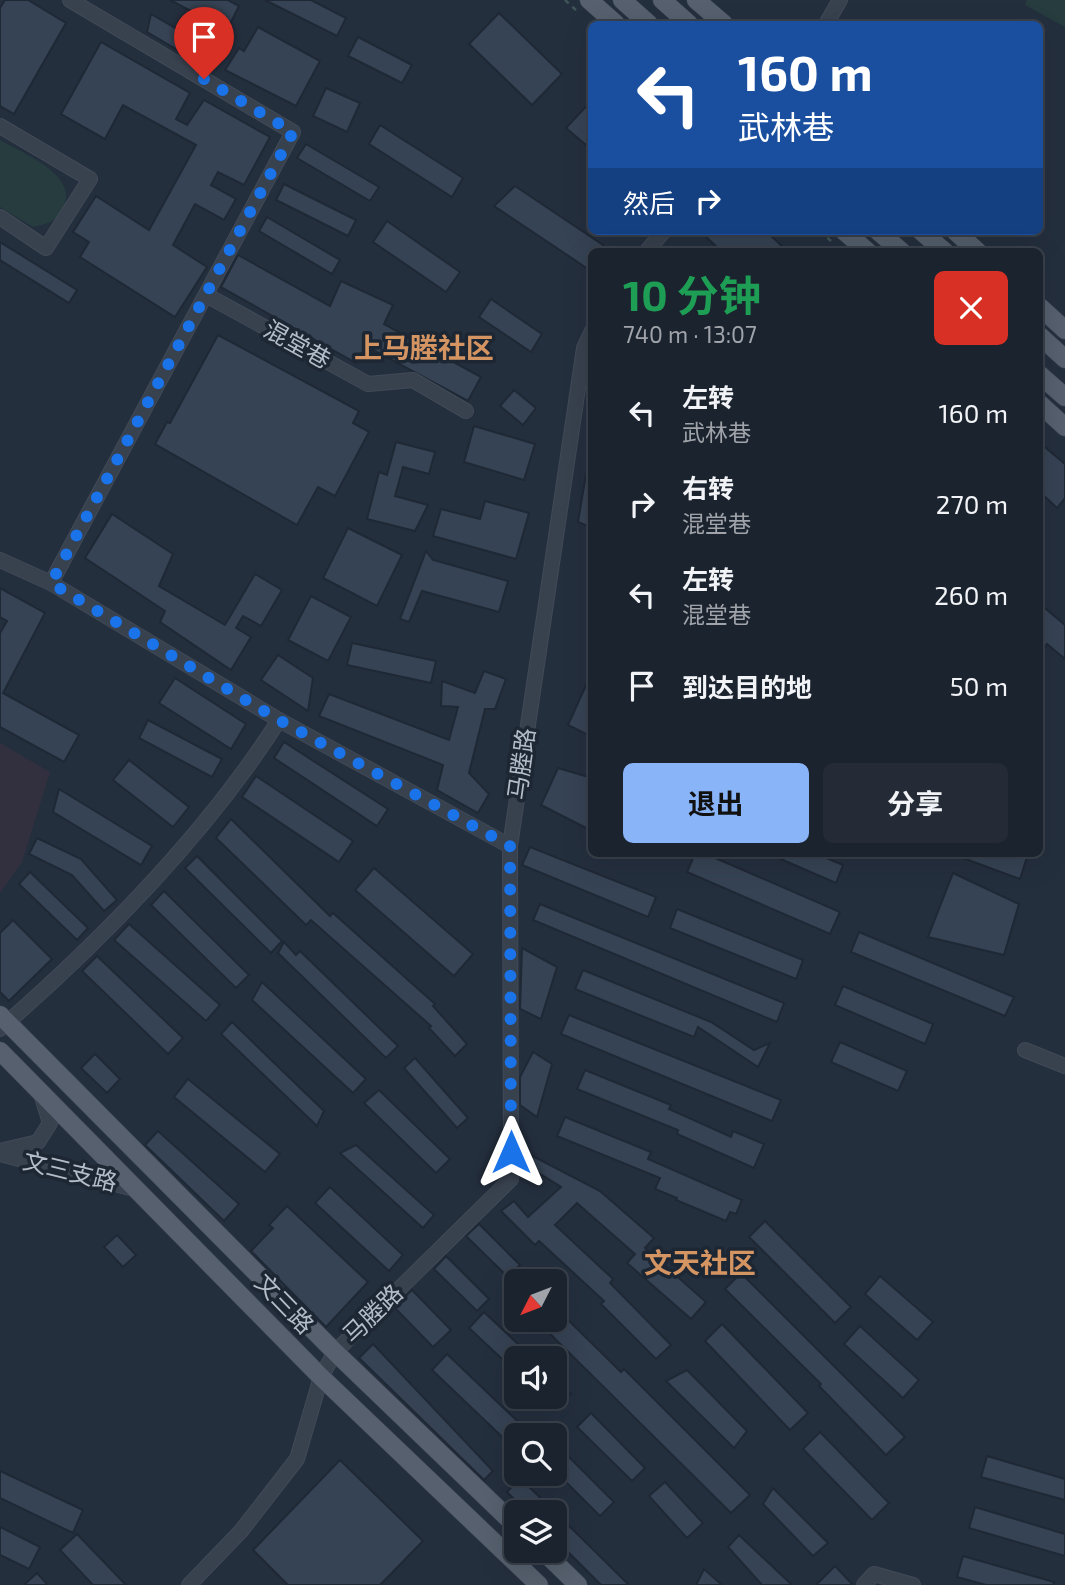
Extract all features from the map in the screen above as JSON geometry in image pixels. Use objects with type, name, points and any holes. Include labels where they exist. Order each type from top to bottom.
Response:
[{"type":"main road","points":[[590,0],[613,21]]},
{"type":"main road","points":[[622,0],[646,21]]},
{"type":"main road","points":[[662,0],[686,21]]},
{"type":"main road","points":[[699,1],[721,21]]},
{"type":"main road","points":[[849,235],[863,248]]},
{"type":"main road","points":[[883,235],[897,248]]},
{"type":"main road","points":[[926,235],[940,248]]},
{"type":"main road","points":[[959,235],[974,248]]},
{"type":"main road","points":[[1043,310],[1065,330]]},
{"type":"main road","points":[[1043,339],[1065,359]]},
{"type":"main road","points":[[1043,378],[1065,397]]},
{"type":"main road","points":[[1043,407],[1065,427]]},
{"type":"main road","name":"文三路","points":[[3,1022],[335,1352],[504,1514]]},
{"type":"main road","name":"文三路","points":[[0,1051],[321,1377],[539,1585]]},
{"type":"main road","points":[[555,1563],[578,1585]]},
{"type":"street","points":[[51,583],[293,132],[70,0]]},
{"type":"street","points":[[828,21],[841,0]]},
{"type":"street","points":[[0,126],[90,179],[46,248],[0,217]]},
{"type":"street","name":"混堂巷","points":[[206,295],[368,384],[413,380],[466,411]]},
{"type":"street","name":"马塍路","points":[[189,1585],[241,1531],[297,1459],[321,1377],[335,1352],[511,1179],[510,846],[584,348],[588,340]]},
{"type":"street","points":[[0,560],[51,583],[279,720],[510,846]]},
{"type":"street","points":[[3,1022],[113,922],[195,834],[279,720]]},
{"type":"street","points":[[1026,1050],[1065,1066]]},
{"type":"street","points":[[0,1153],[38,1142],[50,1124],[40,1093]]},
{"type":"street","name":"文三支路","points":[[0,1153],[139,1190]]},
{"type":"street","points":[[863,1585],[874,1574],[913,1585]]},
{"type":"shaded area","points":[[0,743],[50,772],[22,862],[0,893]]},
{"type":"green space","points":[[1027,0],[1065,0],[1065,27],[1025,5]]},
{"type":"green space","points":[[0,140],[46,166],[63,184],[66,195],[64,207],[56,219],[33,227],[0,207]]},
{"type":"building","points":[[5,0],[28,0],[66,23],[14,114],[0,106],[0,8]]},
{"type":"building","points":[[170,0],[228,0],[239,6],[227,30]]},
{"type":"building","points":[[265,0],[311,0],[346,18],[337,36]]},
{"type":"building","points":[[499,13],[562,74],[532,105],[469,44]]},
{"type":"building","points":[[151,14],[213,50],[205,66],[147,32]]},
{"type":"building","points":[[258,27],[320,61],[296,106],[225,70],[239,48],[244,51]]},
{"type":"building","points":[[358,37],[412,65],[402,83],[348,56]]},
{"type":"building","points":[[101,42],[190,93],[176,119],[187,125],[204,100],[270,137],[244,185],[218,172],[211,185],[236,199],[224,220],[195,204],[173,245],[207,267],[175,317],[80,257],[89,242],[73,232],[96,196],[149,230],[196,145],[123,105],[105,139],[61,114]]},
{"type":"building","points":[[326,88],[360,103],[347,132],[313,116]]},
{"type":"building","points":[[588,104],[588,147],[566,128]]},
{"type":"building","points":[[380,125],[463,178],[452,197],[369,144]]},
{"type":"building","points":[[306,144],[379,187],[370,201],[297,158]]},
{"type":"building","points":[[284,184],[356,220],[348,236],[276,200]]},
{"type":"building","points":[[515,186],[603,245],[601,248],[588,248],[588,269],[494,206]]},
{"type":"building","points":[[267,217],[340,260],[332,274],[259,231]]},
{"type":"building","points":[[387,221],[460,272],[446,292],[373,242]]},
{"type":"building","points":[[704,235],[770,235],[784,248],[718,248]]},
{"type":"building","points":[[0,242],[77,290],[69,303],[0,260]]},
{"type":"building","points":[[238,255],[330,306],[341,281],[393,305],[384,324],[481,377],[468,401],[366,346],[356,363],[221,287]]},
{"type":"building","points":[[491,299],[542,334],[531,352],[479,317]]},
{"type":"building","points":[[218,335],[359,411],[353,423],[369,432],[335,496],[318,487],[297,525],[155,444],[167,422],[170,423]]},
{"type":"building","points":[[514,390],[536,408],[523,425],[500,406]]},
{"type":"building","points":[[474,426],[535,444],[524,480],[464,462]]},
{"type":"building","points":[[396,442],[435,452],[429,474],[403,467],[395,496],[428,505],[415,531],[367,519],[379,472],[387,475]]},
{"type":"building","points":[[1043,446],[1065,464],[1065,498],[1057,508],[1043,495]]},
{"type":"building","points":[[586,474],[588,474],[588,526],[578,522]]},
{"type":"building","points":[[485,501],[529,513],[516,559],[433,536],[441,509],[480,519]]},
{"type":"building","points":[[112,514],[173,554],[159,586],[225,625],[255,574],[282,590],[261,626],[243,616],[236,628],[251,637],[231,670],[160,622],[165,611],[85,558]]},
{"type":"building","points":[[348,528],[402,555],[377,606],[323,578]]},
{"type":"building","points":[[426,551],[433,560],[508,581],[499,612],[422,591],[409,622],[400,619]]},
{"type":"building","points":[[0,588],[45,613],[3,693],[79,735],[64,762],[0,727],[0,633],[7,621],[0,617]]},
{"type":"building","points":[[311,596],[351,617],[328,661],[288,640]]},
{"type":"building","points":[[1043,607],[1065,625],[1065,659],[1047,644],[1043,650]]},
{"type":"building","points":[[352,643],[436,661],[431,683],[347,665]]},
{"type":"building","points":[[278,655],[313,678],[308,711],[261,680]]},
{"type":"building","points":[[484,671],[506,679],[495,709],[485,709],[469,773],[489,794],[478,813],[437,790],[443,765],[319,716],[329,694],[449,740],[458,707],[441,706],[442,681],[475,693]]},
{"type":"building","points":[[175,678],[246,724],[231,749],[159,703]]},
{"type":"building","points":[[588,681],[588,735],[568,725]]},
{"type":"building","points":[[148,720],[222,759],[212,777],[139,738]]},
{"type":"building","points":[[284,742],[388,809],[377,826],[274,758]]},
{"type":"building","points":[[129,760],[189,807],[173,827],[113,780]]},
{"type":"building","points":[[558,768],[588,777],[588,829],[541,805]]},
{"type":"building","points":[[256,776],[353,841],[339,862],[242,797]]},
{"type":"building","points":[[59,789],[152,846],[141,865],[53,812]]},
{"type":"building","points":[[231,819],[330,916],[333,913],[435,1004],[433,1006],[467,1044],[455,1056],[429,1028],[431,1026],[311,920],[306,925],[216,838]]},
{"type":"building","points":[[37,838],[81,859],[117,900],[104,911],[72,875],[29,854]]},
{"type":"building","points":[[530,847],[656,897],[648,917],[522,865]]},
{"type":"building","points":[[197,856],[282,941],[271,953],[185,868]]},
{"type":"building","points":[[694,857],[713,857],[840,912],[830,934],[687,872]]},
{"type":"building","points":[[776,857],[824,857],[843,865],[836,883]]},
{"type":"building","points":[[960,857],[1027,857],[1020,879]]},
{"type":"building","points":[[374,868],[473,954],[454,976],[355,890]]},
{"type":"building","points":[[30,872],[88,928],[77,940],[19,884]]},
{"type":"building","points":[[953,873],[1019,904],[1004,955],[928,937]]},
{"type":"building","points":[[164,891],[249,975],[236,988],[151,905]]},
{"type":"building","points":[[540,904],[784,1003],[777,1022],[533,920]]},
{"type":"building","points":[[677,909],[803,960],[796,979],[670,928]]},
{"type":"building","points":[[13,920],[52,959],[9,1001],[0,992],[0,933]]},
{"type":"building","points":[[129,924],[220,1005],[206,1021],[114,940]]},
{"type":"building","points":[[859,932],[1014,997],[1005,1016],[851,952]]},
{"type":"building","points":[[284,942],[296,955],[300,951],[398,1046],[386,1058],[278,953]]},
{"type":"building","points":[[522,948],[557,967],[541,1019],[520,1009]]},
{"type":"building","points":[[97,956],[183,1038],[168,1054],[82,971]]},
{"type":"building","points":[[583,970],[711,1022],[754,1050],[770,1043],[758,1067],[698,1027],[694,1037],[575,989]]},
{"type":"building","points":[[262,982],[366,1079],[353,1093],[252,1000]]},
{"type":"building","points":[[843,986],[933,1024],[925,1044],[835,1005]]},
{"type":"building","points":[[569,1015],[781,1100],[772,1121],[561,1034]]},
{"type":"building","points":[[232,1022],[324,1111],[317,1126],[221,1034]]},
{"type":"building","points":[[840,1042],[907,1071],[898,1091],[831,1062]]},
{"type":"building","points":[[533,1052],[552,1064],[537,1117],[520,1105],[520,1077]]},
{"type":"building","points":[[95,1054],[120,1079],[107,1093],[81,1068]]},
{"type":"building","points":[[415,1058],[468,1118],[457,1128],[404,1068]]},
{"type":"building","points":[[585,1070],[671,1105],[669,1109],[731,1137],[733,1131],[764,1144],[754,1168],[677,1134],[678,1130],[577,1089]]},
{"type":"building","points":[[188,1079],[280,1154],[265,1172],[174,1097]]},
{"type":"building","points":[[379,1090],[450,1159],[436,1173],[364,1103]]},
{"type":"building","points":[[565,1117],[651,1152],[648,1159],[742,1200],[736,1214],[730,1212],[726,1221],[676,1200],[677,1198],[655,1189],[660,1178],[557,1136]]},
{"type":"building","points":[[158,1131],[239,1204],[224,1221],[145,1145]]},
{"type":"building","points":[[356,1145],[434,1215],[423,1228],[340,1153]]},
{"type":"building","points":[[523,1151],[600,1191],[654,1238],[645,1248],[706,1302],[691,1319],[627,1263],[635,1254],[577,1203],[555,1225],[613,1279],[610,1283],[671,1345],[656,1359],[601,1304],[604,1301],[539,1241],[535,1245],[501,1211],[514,1201],[528,1217],[561,1187],[521,1162]]},
{"type":"building","points":[[330,1187],[403,1255],[389,1271],[315,1203]]},
{"type":"building","points":[[287,1206],[368,1282],[326,1327],[251,1251],[273,1228],[269,1225]]},
{"type":"building","points":[[765,1221],[851,1307],[835,1323],[749,1237]]},
{"type":"building","points":[[479,1224],[520,1265],[516,1269],[504,1269],[504,1273],[466,1236]]},
{"type":"building","points":[[117,1235],[136,1255],[123,1267],[104,1247]]},
{"type":"building","points":[[446,1256],[489,1299],[477,1311],[434,1269]]},
{"type":"building","points":[[741,1273],[905,1437],[886,1455],[819,1386],[821,1384],[725,1289]]},
{"type":"building","points":[[880,1276],[933,1322],[917,1340],[865,1294]]},
{"type":"building","points":[[412,1290],[451,1330],[433,1347],[394,1307]]},
{"type":"building","points":[[484,1312],[520,1346],[504,1346],[504,1361],[469,1328]]},
{"type":"building","points":[[567,1319],[621,1372],[624,1369],[750,1495],[731,1513],[567,1351],[567,1346],[562,1346],[548,1332],[567,1332]]},
{"type":"building","points":[[722,1324],[808,1413],[790,1430],[705,1341]]},
{"type":"building","points":[[860,1326],[919,1380],[903,1398],[844,1344]]},
{"type":"building","points":[[373,1344],[493,1471],[484,1480],[359,1358]]},
{"type":"building","points":[[447,1354],[519,1423],[504,1423],[504,1439],[432,1370]]},
{"type":"building","points":[[687,1370],[747,1431],[734,1448],[666,1381]]},
{"type":"building","points":[[591,1413],[645,1468],[632,1481],[577,1427]]},
{"type":"building","points":[[820,1432],[889,1503],[872,1520],[803,1449]]},
{"type":"building","points":[[567,1455],[614,1502],[600,1516],[567,1483]]},
{"type":"building","points":[[987,1456],[1065,1479],[1065,1500],[981,1477]]},
{"type":"building","points":[[340,1460],[423,1541],[380,1585],[288,1585],[253,1550]]},
{"type":"building","points":[[0,1471],[83,1510],[73,1533],[0,1498]]},
{"type":"building","points":[[665,1482],[703,1523],[687,1538],[649,1496]]},
{"type":"building","points":[[513,1486],[528,1486],[543,1500],[515,1500],[507,1492]]},
{"type":"building","points":[[773,1488],[828,1543],[813,1556],[763,1504]]},
{"type":"building","points":[[975,1507],[1065,1534],[1065,1556],[969,1528]]},
{"type":"building","points":[[567,1524],[629,1585],[601,1585],[567,1551]]},
{"type":"building","points":[[0,1527],[40,1547],[29,1569],[0,1555]]},
{"type":"building","points":[[77,1534],[126,1585],[93,1585],[60,1550]]},
{"type":"building","points":[[739,1535],[792,1585],[762,1585],[728,1547]]},
{"type":"building","points":[[963,1556],[1054,1582],[1053,1585],[986,1585],[957,1577]]},
{"type":"building","points":[[835,1566],[853,1585],[816,1585]]},
{"type":"building","points":[[704,1569],[722,1585],[696,1585]]},
{"type":"building","points":[[37,1573],[48,1585],[24,1585]]},
{"type":"district","name":"上马塍社区","points":[[424,348]]},
{"type":"district","name":"文天社区","points":[[700,1263]]},
{"type":"route","points":[[204,79],[293,132],[51,583],[279,720],[510,846],[511,1152]]}]
